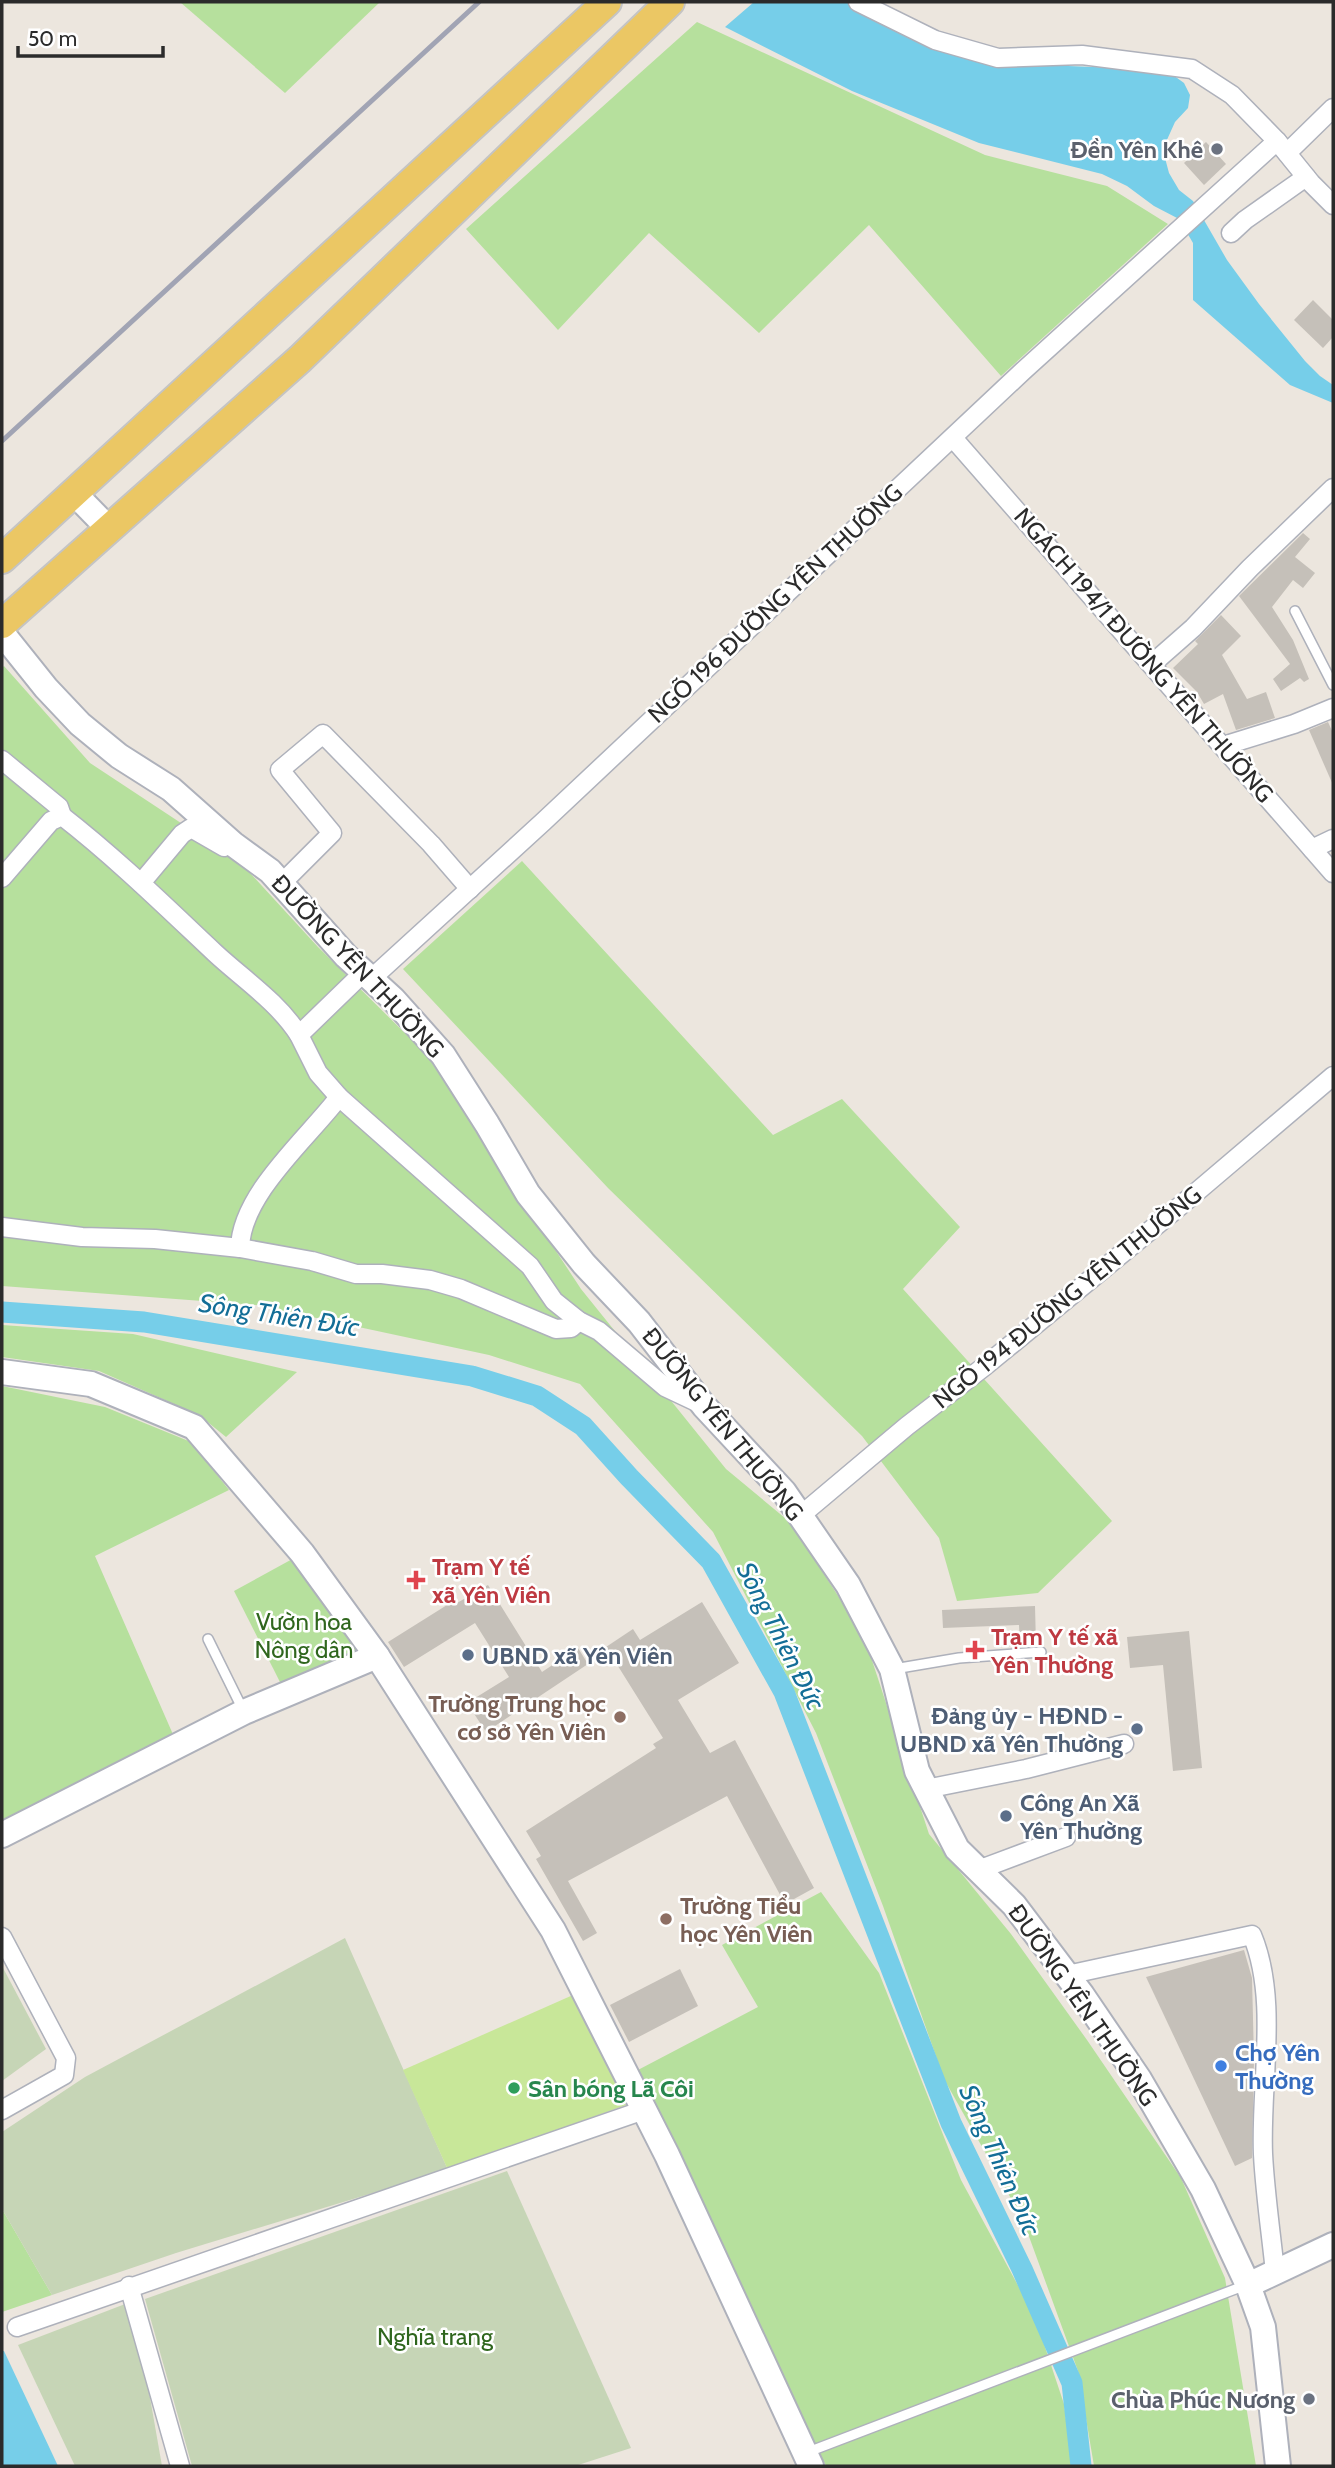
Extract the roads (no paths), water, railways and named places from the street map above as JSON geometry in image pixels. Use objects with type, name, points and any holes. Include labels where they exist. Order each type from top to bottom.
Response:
[{"type":"main road","points":[[2,559],[607,2]]},
{"type":"main road","points":[[2,624],[300,359],[670,2]]},
{"type":"main road","points":[[74,493],[110,529]]},
{"type":"main road","name":"ĐƯỜNG YÊN THƯỜNG","points":[[2,633],[46,688],[80,724],[119,757],[171,789],[270,871],[367,975],[393,999],[443,1055],[528,1194],[584,1264],[639,1322],[704,1406],[784,1492],[848,1585],[892,1669],[917,1770],[957,1849],[1014,1905],[1067,1975],[1139,2079],[1203,2189],[1248,2285],[1263,2326],[1278,2466]]},
{"type":"main road","points":[[2,1372],[91,1384],[194,1427],[302,1553],[377,1656],[554,1930],[644,2110],[808,2459]]},
{"type":"main road","points":[[2,1836],[244,1712],[377,1656]]},
{"type":"main road","points":[[1248,2285],[1333,2245]]},
{"type":"street","points":[[858,2],[935,40],[998,58],[1082,55],[1192,69],[1232,94],[1333,205]]},
{"type":"street","name":"NGÕ 196 ĐƯỜNG YÊN THƯỜNG","points":[[299,1035],[470,889],[1206,206],[1333,108]]},
{"type":"street","points":[[1231,233],[1306,177]]},
{"type":"street","name":"NGÁCH 194/1 ĐƯỜNG YÊN THƯỜNG","points":[[953,438],[1333,873]]},
{"type":"street","points":[[1152,664],[1193,628],[1250,568],[1333,488]]},
{"type":"street","points":[[1223,746],[1294,724],[1333,708]]},
{"type":"street","points":[[281,884],[332,833],[280,770],[323,734],[431,844],[470,889]]},
{"type":"street","points":[[2,761],[60,807],[62,816],[141,883],[288,1018],[318,1073],[339,1097],[522,1258],[554,1301],[579,1321],[598,1331],[664,1387],[704,1406]]},
{"type":"street","points":[[2,878],[51,821],[62,816]]},
{"type":"street","points":[[141,883],[182,834],[191,828],[238,855],[248,855]]},
{"type":"street","points":[[1312,849],[1333,839]]},
{"type":"street","name":"NGÕ 194 ĐƯỜNG YÊN THƯỜNG","points":[[800,1516],[907,1426],[985,1366],[1180,1206],[1333,1076]]},
{"type":"street","points":[[240,1248],[245,1217],[254,1202],[293,1150],[339,1097]]},
{"type":"street","points":[[2,1227],[82,1237],[155,1239],[240,1248],[312,1261],[356,1275],[382,1274],[430,1280],[461,1289],[556,1329],[571,1328],[579,1321]]},
{"type":"street","points":[[926,1789],[1026,1769],[1124,1744]]},
{"type":"street","points":[[978,1870],[1066,1837]]},
{"type":"street","points":[[1067,1975],[1252,1934],[1259,1951],[1266,2015],[1263,2154],[1275,2272]]},
{"type":"street","points":[[2,1937],[66,2059],[64,2075],[2,2110]]},
{"type":"street","points":[[17,2327],[129,2286],[644,2110]]},
{"type":"street","points":[[129,2286],[180,2466]]},
{"type":"lane","points":[[1295,611],[1333,685]]},
{"type":"lane","points":[[208,1639],[244,1712]]},
{"type":"lane","points":[[892,1669],[959,1658],[1041,1652]]},
{"type":"lane","points":[[808,2459],[1021,2371],[1248,2285]]},
{"type":"water","points":[[754,2],[852,2],[1016,64],[1146,69],[1173,75],[1184,83],[1190,95],[1188,108],[1175,122],[1166,142],[1165,158],[1169,173],[1179,190],[1193,201],[1227,260],[1259,304],[1305,361],[1333,385],[1333,403],[1290,385],[1193,300],[1193,243],[1179,219],[1154,206],[1127,186],[1102,174],[979,143],[852,91],[725,27]]},
{"type":"water","points":[[4,2351],[58,2466],[2,2466]]},
{"type":"waterway","name":"Sông Thiên Đức","points":[[2,1312],[144,1322],[472,1376],[537,1396],[583,1426],[711,1561],[784,1692],[951,2123],[1022,2269],[1072,2383],[1081,2466]]},
{"type":"railway","points":[[2,441],[479,2]]},
{"type":"place","name":"Đền Yên Khê","points":[[1217,149]]},
{"type":"place","name":"Trạm Y tế xã Yên Viên","points":[[416,1580]]},
{"type":"place","name":"Trạm Y tế xã Yên Thường","points":[[975,1650]]},
{"type":"place","name":"UBND xã Yên Viên","points":[[468,1655]]},
{"type":"place","name":"Trường Trung học cơ sở Yên Viên","points":[[620,1717]]},
{"type":"place","name":"Đảng ủy - HĐND - UBND xã Yên Thường","points":[[1137,1729]]},
{"type":"place","name":"Công An Xã Yên Thường","points":[[1006,1816]]},
{"type":"place","name":"Trường Tiểu học Yên Viên","points":[[666,1919]]},
{"type":"place","name":"Chợ Yên Thường","points":[[1221,2066]]},
{"type":"place","name":"Sân bóng Lã Côi","points":[[514,2088]]},
{"type":"place","name":"Chùa Phúc Nương","points":[[1309,2399]]},
{"type":"park label","name":"Vườn hoa Nông dân","points":[[304,1635]]},
{"type":"park label","name":"Nghĩa trang","points":[[435,2336]]}]
